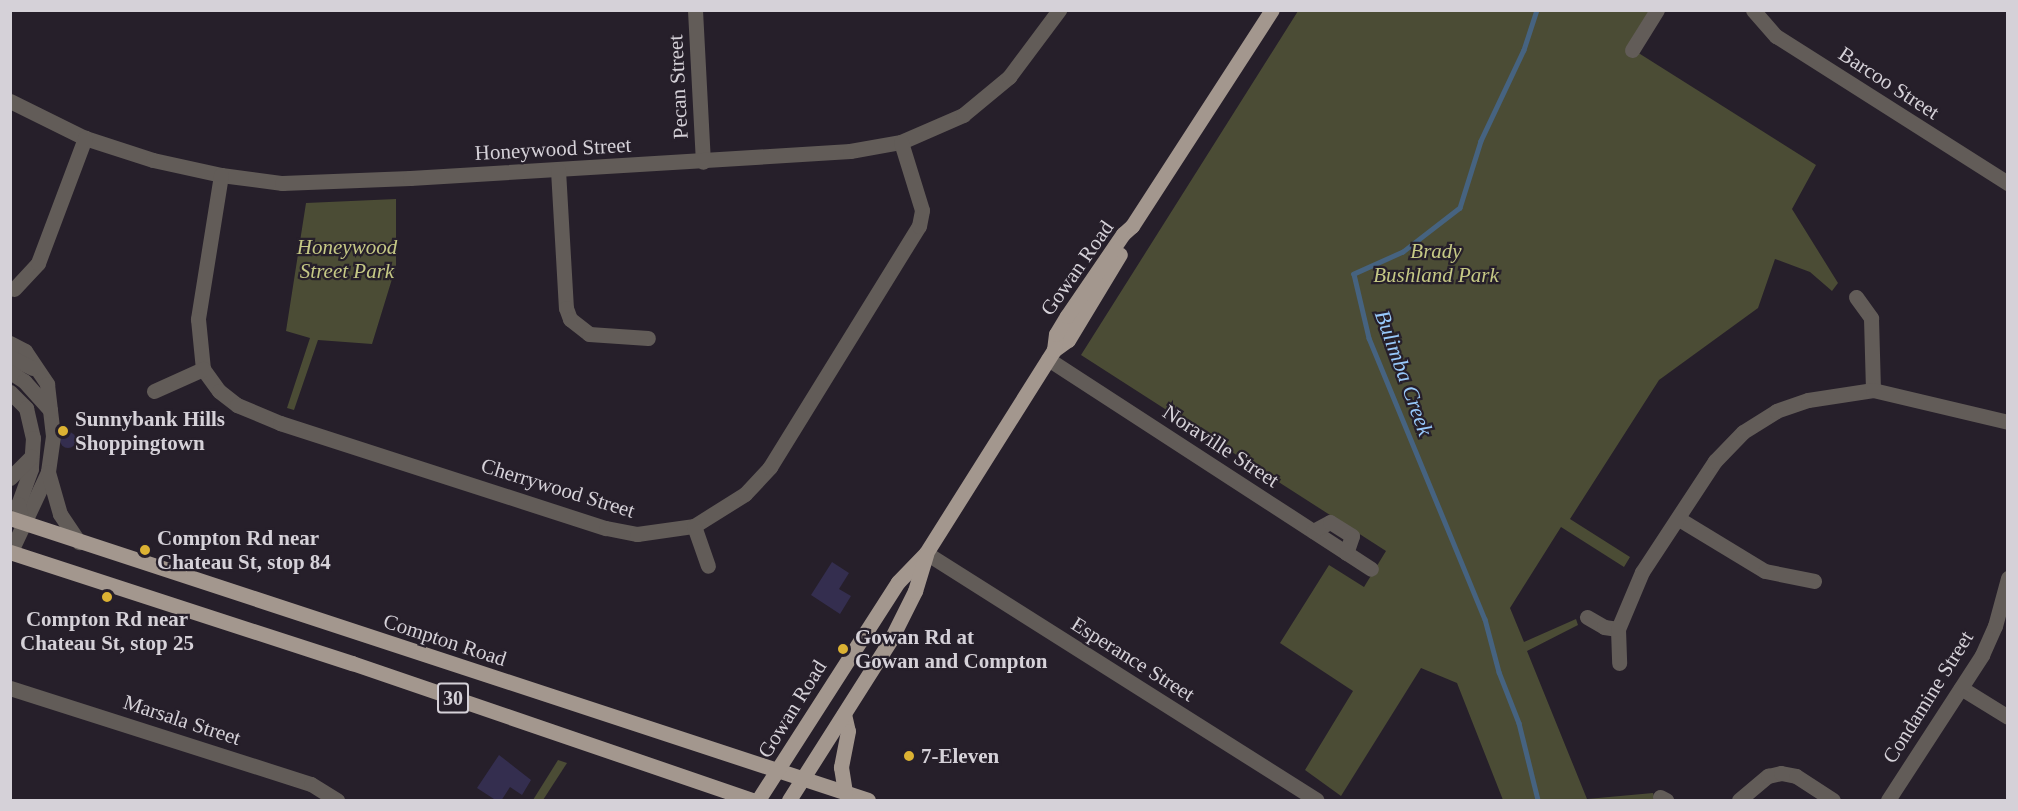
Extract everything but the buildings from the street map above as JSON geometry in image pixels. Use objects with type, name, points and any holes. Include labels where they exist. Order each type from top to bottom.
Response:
[{"type":"main road","name":"Gowan Road","points":[[758,801],[898,582],[926,553],[1051,354],[1056,334],[1067,315],[1123,234],[1132,226],[1272,10]]},
{"type":"main road","name":"Compton Road","points":[[16,520],[868,801]]},
{"type":"main road","name":"30","points":[[11,552],[352,663],[713,793],[752,801]]},
{"type":"main road","name":"Gowan Road","points":[[789,801],[891,639],[915,591],[926,553]]},
{"type":"main road","points":[[844,714],[848,731],[841,767],[845,793]]},
{"type":"street","name":"Pecan Street","points":[[695,10],[703,162]]},
{"type":"street","name":"Honeywood Street","points":[[10,101],[85,138],[153,160],[221,175],[321,183],[703,162],[850,151],[901,142],[946,124],[983,101],[1026,58],[1059,10]]},
{"type":"street","points":[[1632,50],[1657,10]]},
{"type":"street","name":"Barcoo Street","points":[[1753,10],[1776,36],[2007,183]]},
{"type":"street","points":[[14,289],[38,263],[85,138]]},
{"type":"street","name":"Cherrywood Street","points":[[203,369],[237,405],[280,423],[606,528],[637,534],[694,526],[745,494],[770,467],[915,234],[922,210],[901,142]]},
{"type":"street","points":[[558,170],[566,308],[570,319],[589,334],[648,338]]},
{"type":"street","points":[[154,391],[203,369],[198,319],[221,175]]},
{"type":"street","points":[[1856,297],[1870,318],[1873,390]]},
{"type":"street","points":[[10,343],[25,351],[33,368],[51,393],[53,449],[48,472],[35,504],[16,520]]},
{"type":"street","name":"Noraville Street","points":[[1051,354],[1371,569]]},
{"type":"street","points":[[10,357],[33,368]]},
{"type":"street","points":[[10,372],[24,381],[50,410]]},
{"type":"street","points":[[1619,663],[1618,628],[1642,572],[1715,461],[1743,432],[1776,411],[1808,400],[1873,390],[2007,422]]},
{"type":"street","points":[[10,392],[26,408],[31,421],[32,457],[32,469],[18,504],[11,552]]},
{"type":"street","points":[[10,478],[32,457]]},
{"type":"street","points":[[48,472],[60,514],[79,542]]},
{"type":"street","points":[[1679,519],[1765,570],[1814,581]]},
{"type":"street","points":[[694,526],[708,567]]},
{"type":"street","name":"Esperance Street","points":[[926,553],[1316,801]]},
{"type":"street","name":"Condamine Street","points":[[1888,801],[1961,688],[1995,626],[2007,578]]},
{"type":"street","points":[[1587,617],[1604,627],[1618,628]]},
{"type":"street","name":"Marsala Street","points":[[10,688],[311,784],[337,801]]},
{"type":"street","points":[[1961,688],[2007,717]]},
{"type":"street","points":[[1739,801],[1768,776],[1781,773],[1796,776],[1833,801]]},
{"type":"green space","name":"Brady Bushland Park","points":[[1298,11],[1651,11],[1629,47],[1816,165],[1792,209],[1838,283],[1832,291],[1810,272],[1775,259],[1758,308],[1659,380],[1570,519],[1630,557],[1624,567],[1561,527],[1510,608],[1524,642],[1576,619],[1578,625],[1527,651],[1587,799],[1653,793],[1655,800],[1503,800],[1457,683],[1421,668],[1341,796],[1305,770],[1353,691],[1280,643],[1329,565],[1364,587],[1386,551],[1081,355]]},
{"type":"green space","name":"Honeywood Street Park","points":[[396,199],[396,266],[372,344],[318,340],[294,410],[287,408],[310,338],[286,331],[306,203]]},
{"type":"green space","points":[[558,760],[567,763],[543,800],[533,800]]},
{"type":"waterway","name":"Bulimba Creek","points":[[1537,10],[1524,50],[1481,141],[1460,208],[1403,252],[1354,274],[1369,338],[1485,619],[1499,672],[1519,723],[1538,800]]},
{"type":"place","name":"Sunnybank Hills Shoppingtown","points":[[63,431]]},
{"type":"place","name":"Compton Rd near Chateau St, stop 84","points":[[145,550]]},
{"type":"place","name":"Compton Rd near Chateau St, stop 25","points":[[107,597]]},
{"type":"place","name":"Gowan Rd at Gowan and Compton","points":[[843,649]]},
{"type":"place","name":"7-Eleven","points":[[909,756]]}]
